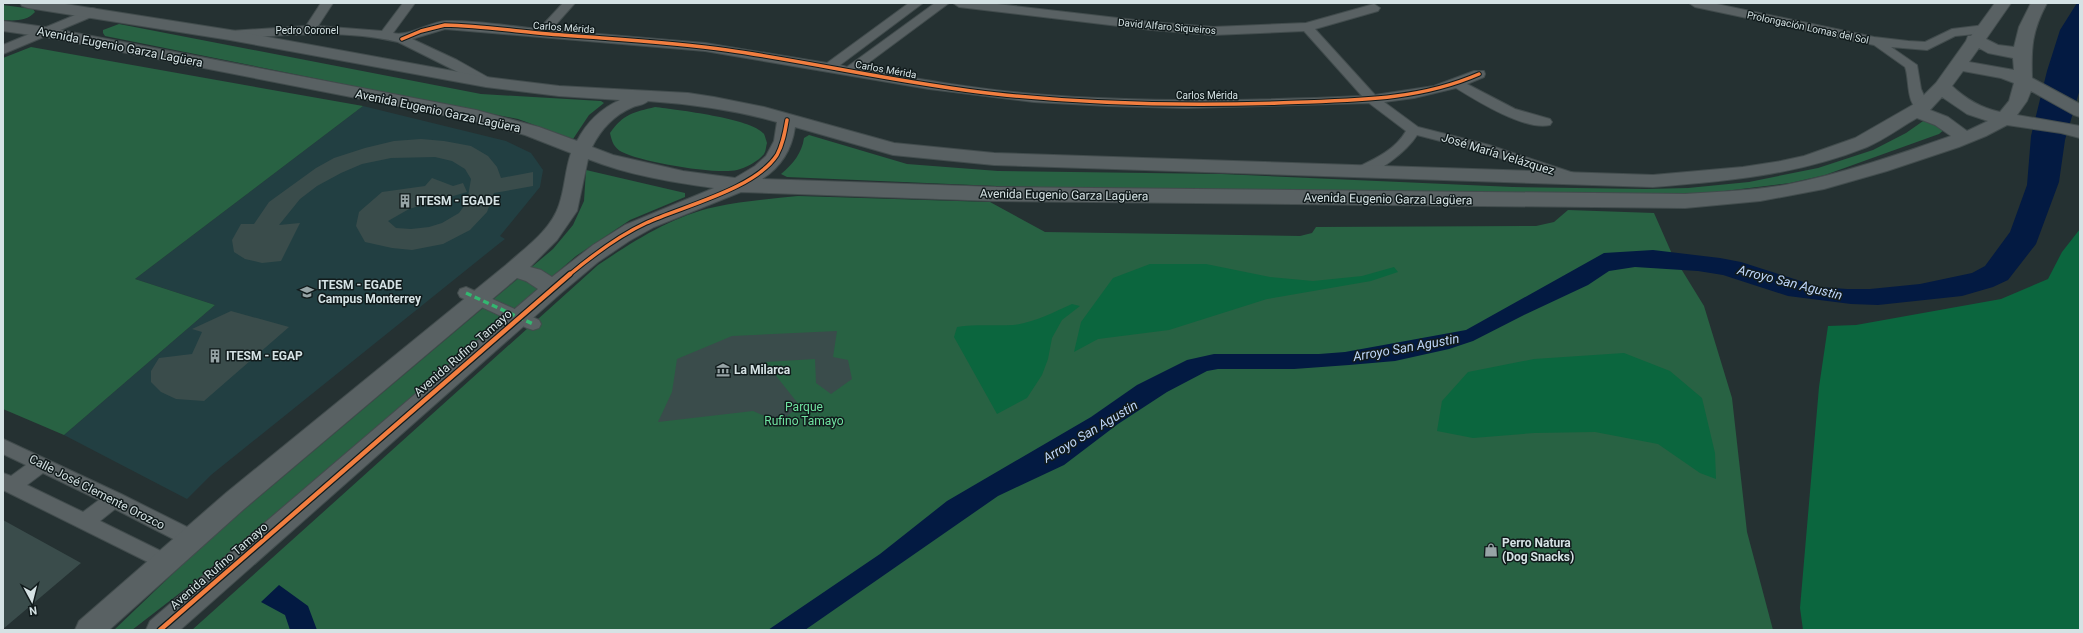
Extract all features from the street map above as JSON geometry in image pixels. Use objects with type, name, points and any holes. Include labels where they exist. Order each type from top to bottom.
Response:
[{"type":"main road","name":"Avenida Eugenio Garza Lagüera","points":[[28,3],[230,35],[486,82],[558,91],[651,96],[714,102],[758,111],[893,149],[941,155],[1582,180],[1653,181],[1743,173],[1781,167],[1837,152],[1862,142],[1918,109],[1942,87],[2003,3]]},
{"type":"main road","name":"Avenida Eugenio Garza Lagüera","points":[[3,26],[44,32],[482,118],[532,131],[608,160],[683,177],[736,185],[996,194],[1686,201],[1733,198],[1821,184],[1870,170],[1964,138],[2004,120],[2018,101],[2025,80],[2022,54],[2027,27],[2039,3]]},
{"type":"main road","points":[[1980,34],[1994,50],[2022,54]]},
{"type":"main road","points":[[1958,65],[1993,71],[2025,80],[2080,111]]},
{"type":"main road","points":[[1942,87],[1951,96],[1969,109],[2004,120],[2054,126],[2080,132]]},
{"type":"main road","points":[[89,630],[164,562],[472,296],[514,270],[539,247],[562,220],[573,194],[575,173],[590,133],[606,114],[632,101],[651,96]]},
{"type":"main road","points":[[1918,109],[1936,117],[1954,128],[1964,138]]},
{"type":"main road","name":"Avenida Rufino Tamayo","points":[[160,630],[526,321],[553,288],[614,240],[632,229],[736,185],[761,171],[773,160],[784,139],[787,120]]},
{"type":"main road","points":[[514,270],[533,275],[553,288]]},
{"type":"street","points":[[310,28],[327,3]]},
{"type":"street","points":[[385,35],[409,3]]},
{"type":"street","points":[[542,33],[569,3]]},
{"type":"street","points":[[830,67],[917,3]]},
{"type":"street","points":[[849,71],[943,3]]},
{"type":"street","name":"David Alfaro Siqueiros","points":[[959,3],[1188,30],[1247,31],[1307,27],[1374,8]]},
{"type":"street","name":"Prolongación Lomas del Sol","points":[[1695,3],[1874,41],[1922,46],[1931,44],[1952,33],[1980,34]]},
{"type":"street","points":[[3,50],[92,12]]},
{"type":"street","name":"Carlos Mérida","points":[[402,39],[421,31],[445,25],[698,46],[994,94],[1093,101],[1222,104],[1372,99],[1422,94],[1459,84],[1479,74]]},
{"type":"street","name":"José María Velázquez","points":[[1307,27],[1372,99],[1413,130],[1484,148],[1582,180]]},
{"type":"street","name":"Pedro Coronel","points":[[230,35],[310,28],[385,35],[402,39],[453,63],[486,82]]},
{"type":"street","name":"Prolongación Lomas del Sol","points":[[1874,41],[1898,54],[1911,65],[1918,109]]},
{"type":"street","points":[[1459,84],[1502,110],[1525,118],[1545,122]]},
{"type":"street","points":[[1361,171],[1398,152],[1407,142],[1413,130]]},
{"type":"street","points":[[472,296],[526,321]]},
{"type":"street","name":"Calle José Clemente Orozco","points":[[3,446],[114,499],[192,539]]},
{"type":"street","points":[[8,483],[42,464]]},
{"type":"street","points":[[8,483],[164,562]]},
{"type":"street","points":[[86,522],[114,499]]},
{"type":"shaded area","name":"ITESM - EGADE Campus Monterrey","points":[[363,106],[506,141],[531,153],[543,170],[540,187],[500,236],[505,239],[211,475],[187,499],[64,435],[215,305],[135,279]]},
{"type":"green space","points":[[3,5],[33,9],[35,12],[25,19],[3,20]]},
{"type":"green space","points":[[119,24],[481,94],[601,101],[604,103],[589,115],[573,139],[518,119],[105,36],[103,30]]},
{"type":"green space","points":[[31,47],[363,106],[135,279],[215,305],[64,435],[3,409],[3,58]]},
{"type":"green space","points":[[655,107],[730,119],[745,123],[764,134],[767,143],[765,153],[755,162],[740,169],[713,171],[679,167],[645,160],[617,149],[610,133],[615,127],[624,118],[630,115],[641,110]]},
{"type":"green space","points":[[1926,119],[1945,129],[1939,134],[1825,175],[1790,183],[1692,195],[996,186],[787,177],[781,174],[796,158],[801,149],[804,138],[809,135],[907,164],[998,171],[1222,174],[1513,187],[1646,189],[1688,188],[1749,182],[1818,168],[1873,150],[1906,133]]},
{"type":"green space","points":[[586,170],[685,193],[685,197],[630,220],[576,256],[233,552],[132,630],[114,630],[207,541],[553,249],[573,225],[584,201]]},
{"type":"green space","name":"Parque Rufino Tamayo","points":[[798,196],[990,202],[1045,232],[1300,236],[1312,233],[1316,227],[1536,226],[1554,222],[1568,210],[1654,213],[1672,254],[1704,306],[1732,398],[1747,532],[1773,630],[192,630],[598,265],[654,230],[684,216],[735,203]]},
{"type":"green space","points":[[2080,229],[2080,630],[1803,630],[1800,608],[1819,387],[1828,326],[1856,325],[2001,299],[2048,279],[2062,252]]},
{"type":"green space","points":[[1150,264],[1206,264],[1270,277],[1313,281],[1362,276],[1394,267],[1398,272],[1371,281],[1267,299],[1169,330],[1098,339],[1074,352],[1081,322],[1113,278]]},
{"type":"green space","points":[[1072,304],[1080,306],[1062,320],[1052,338],[1048,359],[1042,375],[1027,398],[997,414],[954,337],[957,327],[1021,324],[1043,317]]},
{"type":"green space","points":[[1624,353],[1670,371],[1702,398],[1715,453],[1716,479],[1700,473],[1658,444],[1595,432],[1534,433],[1473,438],[1437,431],[1442,401],[1468,372],[1534,359]]},
{"type":"water","name":"Arroyo San Agustin","points":[[2077,3],[2080,3],[2080,89],[2065,140],[2059,182],[2036,244],[2008,280],[1993,287],[1962,296],[1878,305],[1851,304],[1788,296],[1723,275],[1698,271],[1635,267],[1609,271],[1588,285],[1473,341],[1449,349],[1395,361],[1294,369],[1218,369],[1207,371],[1167,392],[1118,424],[1064,465],[998,496],[805,630],[768,630],[880,554],[947,501],[1091,417],[1137,385],[1187,360],[1214,354],[1319,354],[1345,352],[1466,330],[1604,253],[1653,250],[1720,258],[1741,262],[1819,287],[1847,289],[1870,289],[1920,284],[1972,273],[1985,266],[2010,232],[2027,185],[2031,136],[2047,71],[2060,30]]},
{"type":"water","points":[[279,585],[308,606],[317,630],[290,630],[285,615],[261,602]]},
{"type":"building","name":"ITESM - EGADE","points":[[421,139],[444,141],[471,146],[488,156],[497,167],[501,178],[533,172],[533,186],[494,193],[487,212],[470,230],[443,244],[412,250],[392,248],[365,242],[356,226],[359,212],[382,192],[425,186],[432,178],[453,186],[463,183],[467,192],[409,209],[388,221],[396,228],[411,229],[429,227],[442,223],[459,213],[467,202],[471,179],[465,169],[452,161],[435,157],[391,158],[362,164],[317,186],[300,199],[279,225],[300,223],[281,261],[262,263],[245,259],[234,252],[232,240],[241,224],[254,224],[269,202],[316,168],[334,158],[365,148],[394,141]]},
{"type":"building","name":"ITESM - EGAP","points":[[231,311],[289,327],[204,401],[176,399],[161,392],[151,382],[151,371],[159,358],[192,354],[202,332],[192,329]]},
{"type":"building","name":"La Milarca","points":[[837,331],[833,357],[848,360],[852,379],[831,394],[816,383],[815,359],[765,362],[800,406],[779,422],[753,411],[658,422],[672,392],[677,359],[732,336]]},
{"type":"building","points":[[3,520],[81,563],[3,629]]},
{"type":"marked path","points":[[466,293],[533,324]]},
{"type":"cycle path","points":[[402,39],[421,31],[445,25],[616,38],[705,47],[761,55],[962,90],[1034,98],[1148,104],[1261,103],[1391,97],[1436,90],[1479,74]]},
{"type":"cycle path","points":[[160,630],[553,288],[591,257],[621,236],[647,222],[728,190],[762,171],[773,160],[779,151],[787,120]]},
{"type":"place","name":"ITESM - EGADE","points":[[405,201]]},
{"type":"place","name":"ITESM - EGADE Campus Monterrey","points":[[307,292]]},
{"type":"place","name":"ITESM - EGAP","points":[[215,356]]},
{"type":"place","name":"La Milarca","points":[[723,370]]},
{"type":"place","name":"Perro Natura (Dog Snacks)","points":[[1491,550]]}]
